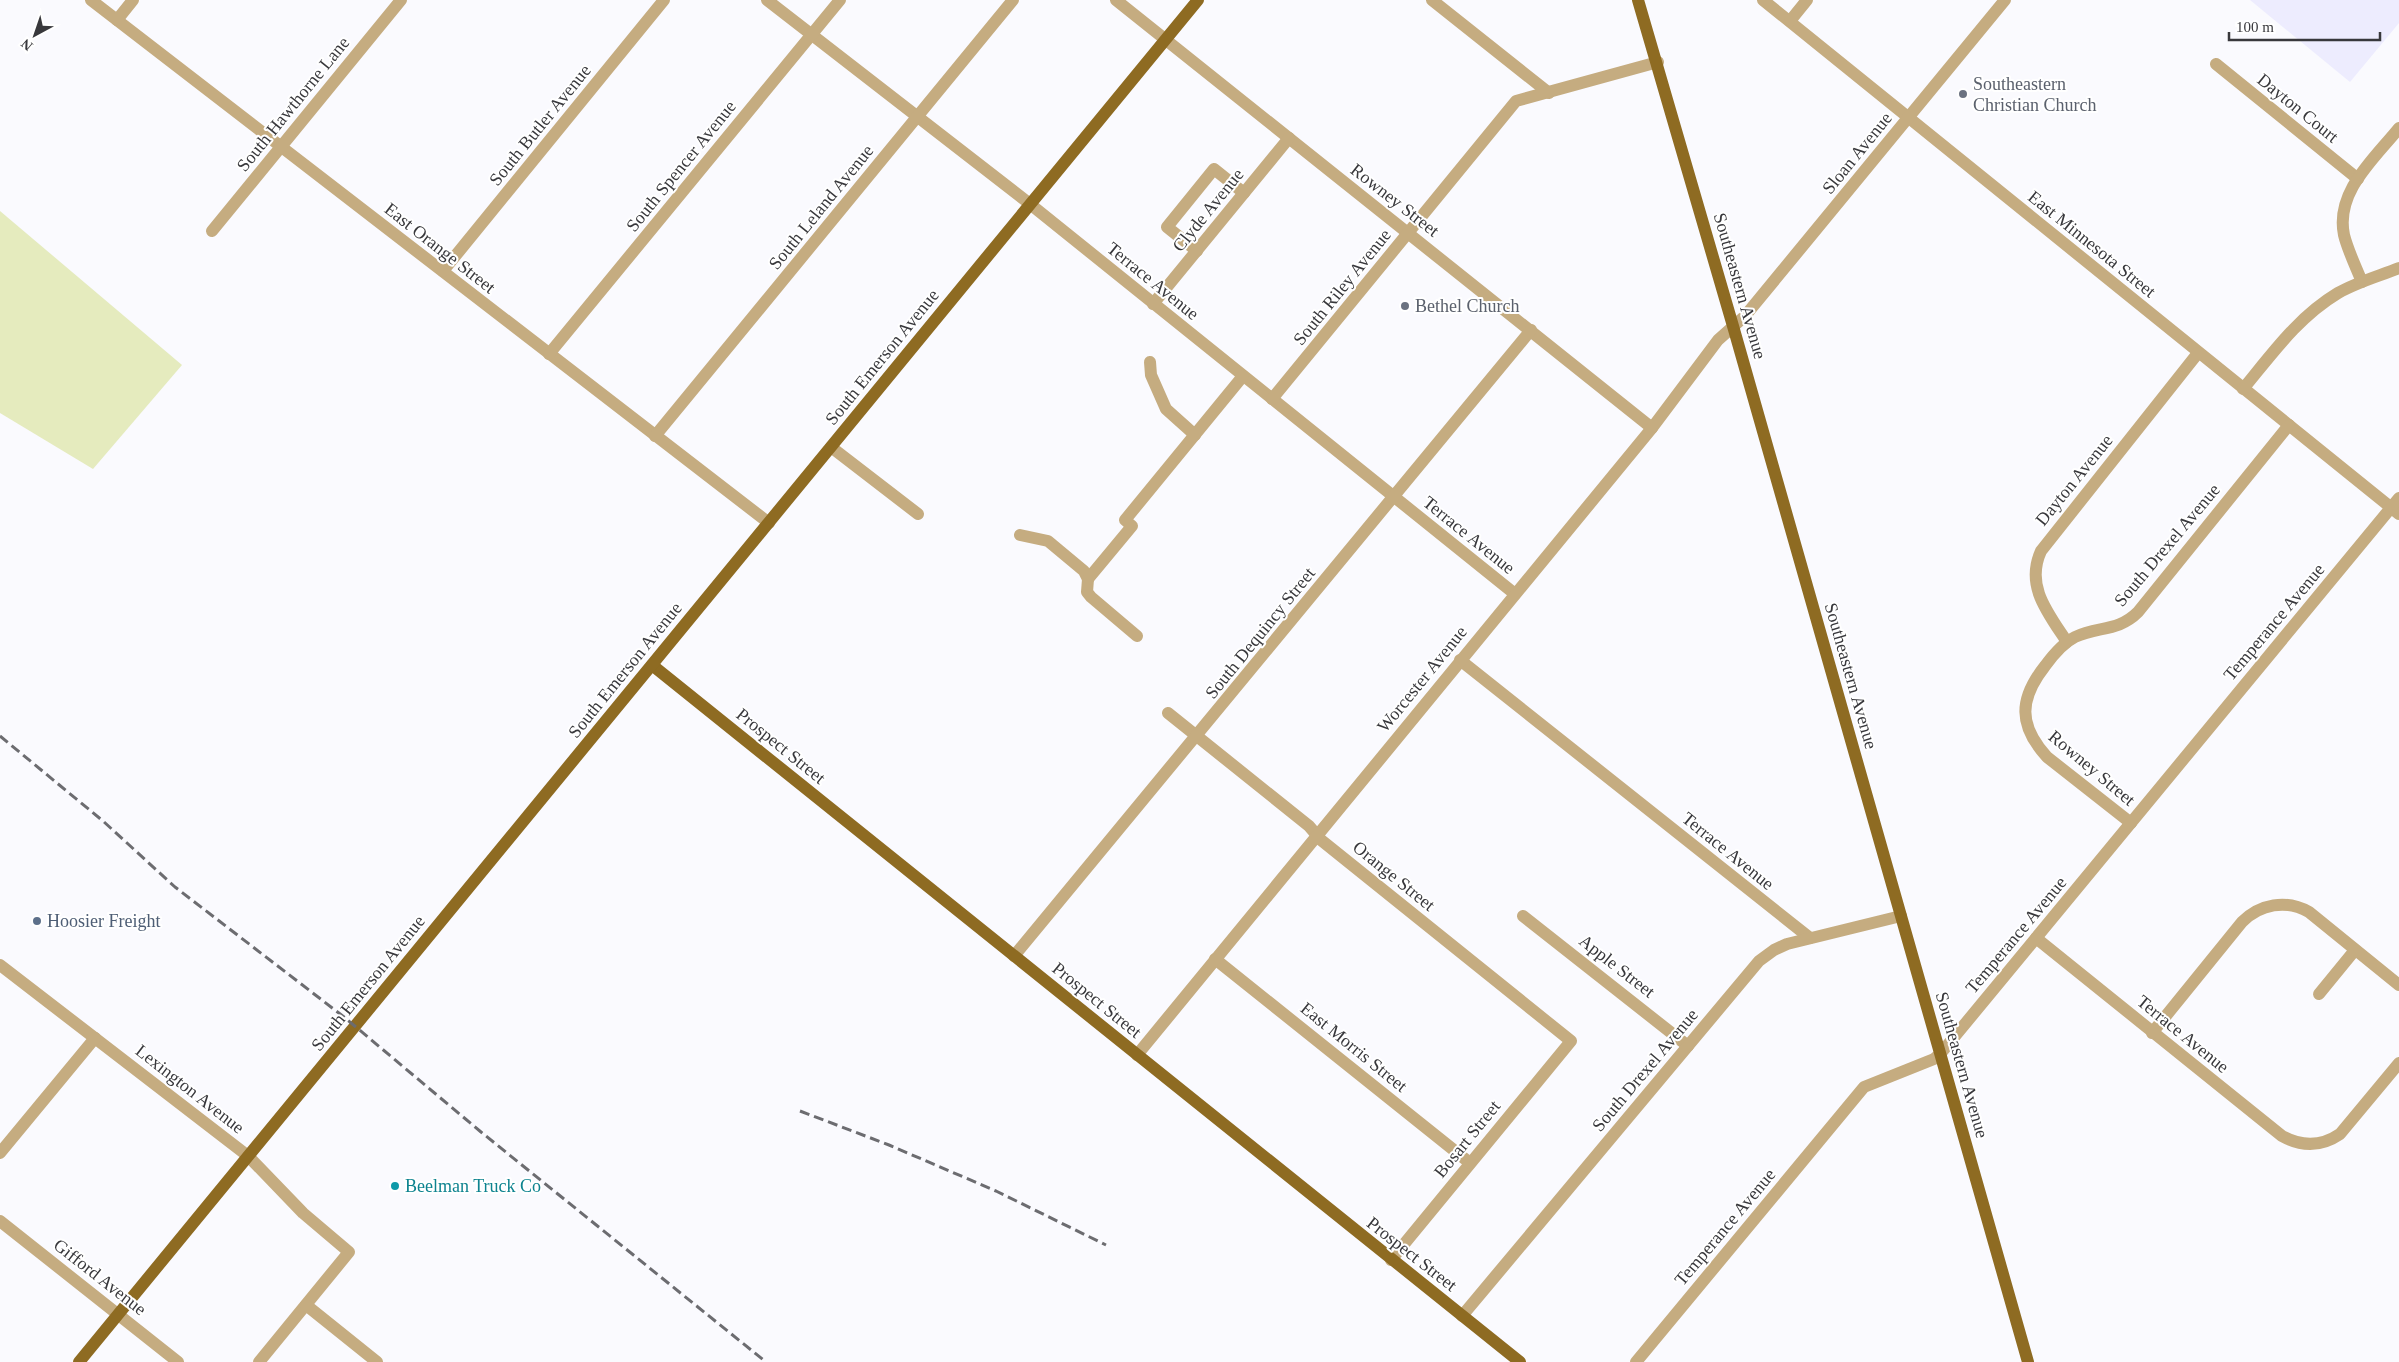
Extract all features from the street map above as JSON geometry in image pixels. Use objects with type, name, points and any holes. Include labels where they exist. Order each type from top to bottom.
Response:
[{"type":"main road","name":"South Emerson Avenue","points":[[79,1362],[1198,0]]},
{"type":"main road","name":"Southeastern Avenue","points":[[1638,0],[1658,62],[2028,1362]]},
{"type":"main road","name":"Prospect Street","points":[[652,665],[1520,1362]]},
{"type":"street","name":"East Orange Street","points":[[91,0],[769,523]]},
{"type":"street","points":[[117,20],[133,0]]},
{"type":"street","name":"South Hawthorne Lane","points":[[212,231],[401,0]]},
{"type":"street","name":"South Butler Avenue","points":[[443,271],[664,0]]},
{"type":"street","name":"Terrace Avenue","points":[[767,0],[1030,204],[1515,594]]},
{"type":"street","name":"South Spencer Avenue","points":[[549,354],[840,0]]},
{"type":"street","name":"South Leland Avenue","points":[[655,436],[1014,0]]},
{"type":"street","name":"Rowney Street","points":[[1116,0],[1409,232],[1652,428]]},
{"type":"street","points":[[1432,0],[1549,93]]},
{"type":"street","name":"East Minnesota Street","points":[[1762,0],[2243,389],[2396,507]]},
{"type":"street","points":[[1790,22],[1807,0]]},
{"type":"street","name":"Sloan Avenue","points":[[1733,326],[1745,316],[2005,0]]},
{"type":"street","name":"South Riley Avenue","points":[[1272,399],[1516,101],[1658,62]]},
{"type":"street","name":"Dayton Court","points":[[2216,64],[2358,179]]},
{"type":"street","points":[[2362,282],[2343,228],[2346,200],[2358,179],[2399,128]]},
{"type":"street","name":"Clyde Avenue","points":[[1153,304],[1289,138]]},
{"type":"street","points":[[1197,251],[1167,227],[1214,168],[1244,193]]},
{"type":"street","points":[[2243,389],[2305,317],[2340,292],[2399,268]]},
{"type":"street","name":"Worcester Avenue","points":[[1137,1055],[1652,428],[1718,340],[1733,326]]},
{"type":"street","name":"South Dequincy Street","points":[[1014,956],[1531,330]]},
{"type":"street","name":"Dayton Avenue","points":[[2067,642],[2038,593],[2035,570],[2041,551],[2198,353]]},
{"type":"street","points":[[1146,371],[1166,409],[1195,435]]},
{"type":"street","points":[[1088,579],[1132,526],[1125,520],[1243,376]]},
{"type":"street","name":"South Drexel Avenue","points":[[2026,709],[2027,694],[2033,681],[2067,642],[2084,634],[2116,627],[2134,615],[2289,425]]},
{"type":"street","points":[[831,447],[918,514]]},
{"type":"street","name":"Temperance Avenue","points":[[1636,1362],[1864,1087],[1934,1059],[1941,1053],[2396,507]]},
{"type":"street","points":[[1020,535],[1053,545],[1084,572],[1088,579],[1087,592],[1091,597],[1137,636]]},
{"type":"street","name":"Terrace Avenue","points":[[1460,660],[1810,938]]},
{"type":"street","name":"Rowney Street","points":[[2026,709],[2028,728],[2040,750],[2131,823]]},
{"type":"street","name":"Orange Street","points":[[1168,713],[1309,826],[1316,835],[1570,1041]]},
{"type":"street","points":[[2152,1033],[2242,922],[2255,911],[2270,905],[2288,905],[2305,910],[2399,985]]},
{"type":"street","name":"Apple Street","points":[[1523,916],[1688,1046]]},
{"type":"street","name":"South Drexel Avenue","points":[[1462,1316],[1762,958],[1782,946],[1901,916]]},
{"type":"street","name":"Terrace Avenue","points":[[2036,938],[2282,1136],[2302,1144],[2313,1145],[2330,1140],[2347,1128],[2399,1063]]},
{"type":"street","points":[[2319,994],[2355,950]]},
{"type":"street","name":"East Morris Street","points":[[1215,959],[1470,1163]]},
{"type":"street","name":"Lexington Avenue","points":[[0,965],[248,1156],[303,1214],[349,1252],[306,1305]]},
{"type":"street","points":[[0,1153],[95,1038]]},
{"type":"street","name":"Bosart Street","points":[[1391,1260],[1570,1041]]},
{"type":"street","name":"Gifford Avenue","points":[[0,1221],[178,1362]]},
{"type":"street","points":[[259,1362],[306,1305],[377,1362]]},
{"type":"shaded area","points":[[2250,0],[2399,0],[2399,23],[2350,82]]},
{"type":"green space","points":[[0,211],[182,365],[93,469],[0,413]]},
{"type":"railway","points":[[0,736],[103,821],[175,887],[344,1017],[481,1132],[766,1362]]},
{"type":"railway","points":[[800,1111],[889,1145],[996,1191],[1106,1245]]},
{"type":"place","name":"Southeastern Christian Church","points":[[1963,94]]},
{"type":"place","name":"Bethel Church","points":[[1405,306]]},
{"type":"place","name":"Hoosier Freight","points":[[37,921]]},
{"type":"place","name":"Beelman Truck Co","points":[[395,1186]]}]
